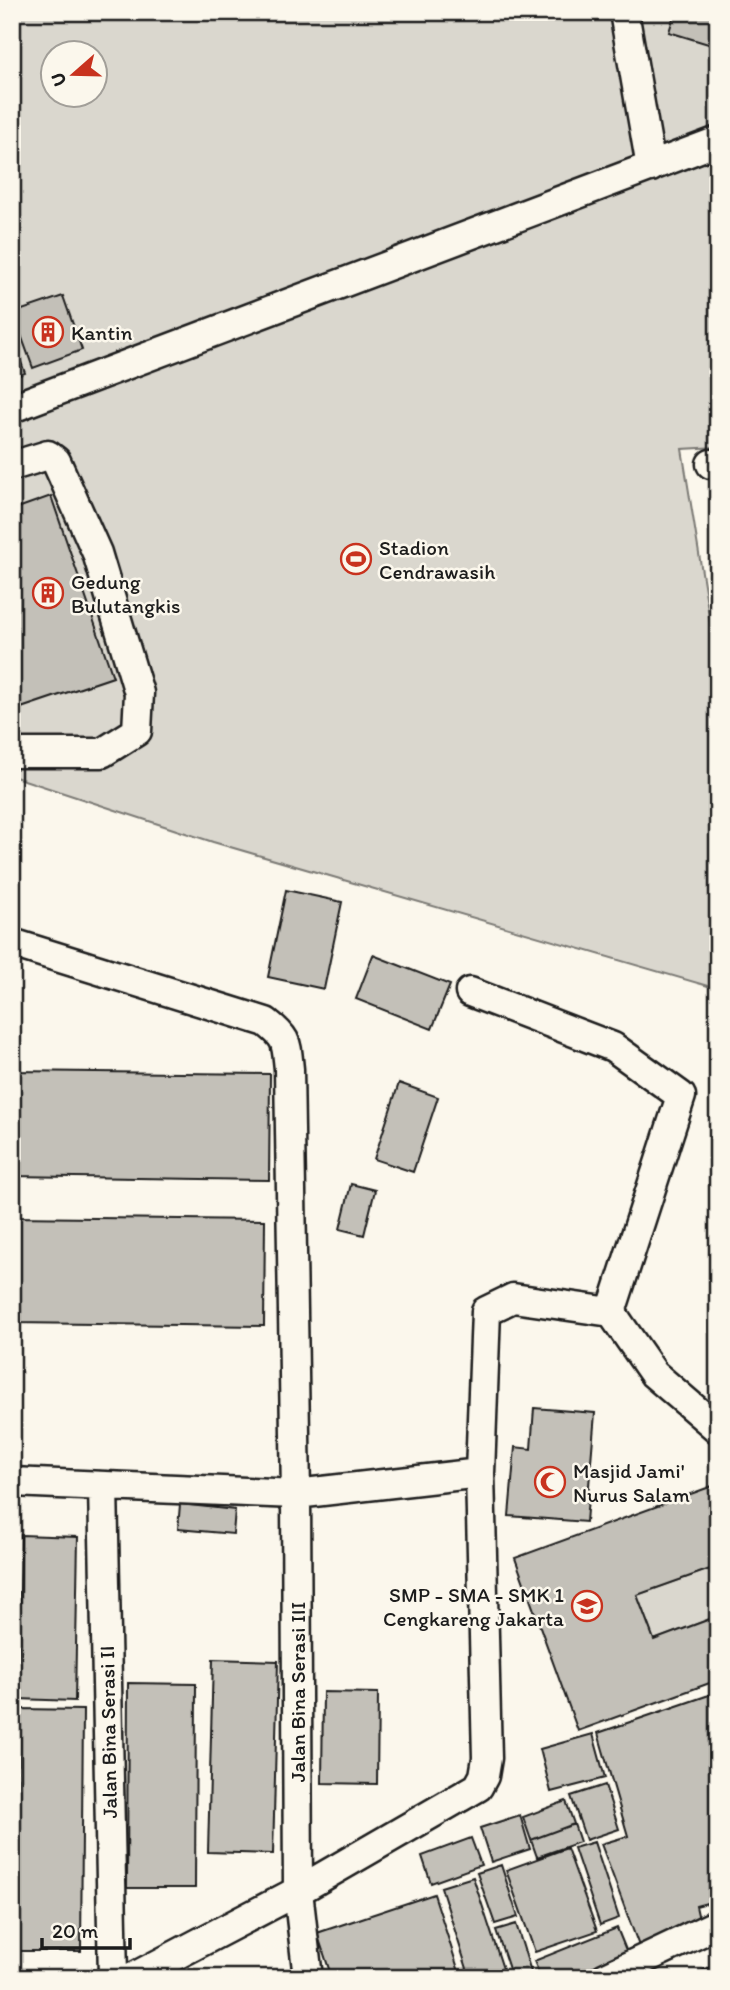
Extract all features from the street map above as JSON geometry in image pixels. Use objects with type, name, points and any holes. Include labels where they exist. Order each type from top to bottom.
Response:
[{"type":"street","points":[[624,12],[651,167]]},
{"type":"street","points":[[12,408],[718,141]]},
{"type":"street","points":[[12,466],[48,455],[56,461],[97,553],[139,694],[137,731],[102,753],[12,753]]},
{"type":"street","name":"Jalan Bina Serasi III","points":[[12,943],[266,1022],[282,1034],[287,1048],[296,1494],[298,1891],[308,1978]]},
{"type":"street","points":[[470,992],[613,1047],[681,1096],[611,1312]]},
{"type":"street","points":[[132,1978],[298,1891],[478,1787],[484,1776],[487,1758],[480,1472],[486,1311],[513,1298],[611,1312],[654,1374],[718,1429]]},
{"type":"street","points":[[12,1482],[296,1494],[480,1472]]},
{"type":"street","name":"Jalan Bina Serasi II","points":[[103,1486],[113,1978]]},
{"type":"street","points":[[604,1978],[718,1924]]},
{"type":"shaded area","name":"Stadion Cendrawasih","points":[[12,12],[718,12],[718,447],[682,449],[718,671],[718,989],[213,842],[12,776]]},
{"type":"shaded area","points":[[710,1569],[718,1590],[718,1616],[654,1640],[637,1595]]},
{"type":"building","points":[[675,12],[718,12],[718,47],[669,32]]},
{"type":"building","name":"Kantin","points":[[63,296],[82,350],[33,368],[13,313]]},
{"type":"building","points":[[12,337],[25,373],[12,378]]},
{"type":"building","name":"Gedung Bulutangkis","points":[[51,496],[113,677],[12,711],[12,510]]},
{"type":"building","points":[[286,890],[342,902],[324,989],[268,977]]},
{"type":"building","points":[[373,955],[450,985],[432,1029],[356,999]]},
{"type":"building","points":[[12,1071],[270,1074],[269,1180],[12,1176]]},
{"type":"building","points":[[399,1083],[438,1097],[413,1172],[374,1159]]},
{"type":"building","points":[[351,1184],[375,1190],[364,1235],[340,1229]]},
{"type":"building","points":[[12,1217],[265,1220],[264,1326],[12,1323]]},
{"type":"building","name":"Masjid Jami' Nurus Salam","points":[[534,1408],[595,1413],[586,1522],[509,1516],[515,1447],[531,1449]]},
{"type":"building","name":"SMP - SMA - SMK 1 Cengkareng Jakarta","points":[[718,1484],[718,1590],[710,1569],[637,1595],[654,1640],[718,1616],[718,1680],[578,1731],[515,1558]]},
{"type":"building","points":[[180,1504],[235,1510],[233,1534],[178,1529]]},
{"type":"building","points":[[21,1535],[78,1537],[75,1701],[18,1699]]},
{"type":"building","points":[[213,1659],[278,1661],[273,1854],[208,1852]]},
{"type":"building","points":[[128,1683],[196,1684],[195,1888],[127,1888]]},
{"type":"building","points":[[323,1692],[378,1693],[377,1784],[322,1783]]},
{"type":"building","points":[[718,1692],[718,1900],[696,1906],[700,1924],[639,1946],[601,1844],[628,1836],[598,1733]]},
{"type":"building","points":[[19,1709],[83,1710],[81,1951],[18,1951]]},
{"type":"building","points":[[593,1734],[605,1778],[551,1792],[540,1749]]},
{"type":"building","points":[[605,1785],[619,1829],[586,1840],[571,1796]]},
{"type":"building","points":[[566,1801],[574,1824],[531,1840],[523,1817]]},
{"type":"building","points":[[520,1815],[530,1849],[491,1862],[480,1828]]},
{"type":"building","points":[[574,1824],[580,1842],[537,1857],[531,1840]]},
{"type":"building","points":[[471,1838],[481,1865],[431,1883],[422,1856]]},
{"type":"building","points":[[594,1842],[619,1918],[600,1925],[574,1848]]},
{"type":"building","points":[[567,1848],[597,1931],[535,1952],[506,1870]]},
{"type":"building","points":[[501,1865],[518,1917],[495,1924],[477,1873]]},
{"type":"building","points":[[473,1877],[506,1978],[470,1978],[441,1887]]},
{"type":"building","points":[[434,1894],[461,1978],[332,1978],[317,1933]]},
{"type":"building","points":[[516,1924],[532,1975],[524,1978],[512,1978],[496,1930]]},
{"type":"building","points":[[617,1928],[630,1960],[585,1978],[541,1978],[534,1961]]},
{"type":"building","points":[[718,1964],[718,1978],[693,1978],[691,1975]]},
{"type":"place","name":"Kantin","points":[[48,332]]},
{"type":"place","name":"Stadion Cendrawasih","points":[[356,559]]},
{"type":"place","name":"Gedung Bulutangkis","points":[[48,593]]},
{"type":"place","name":"Masjid Jami' Nurus Salam","points":[[550,1482]]},
{"type":"place","name":"SMP - SMA - SMK 1 Cengkareng Jakarta","points":[[587,1606]]}]
